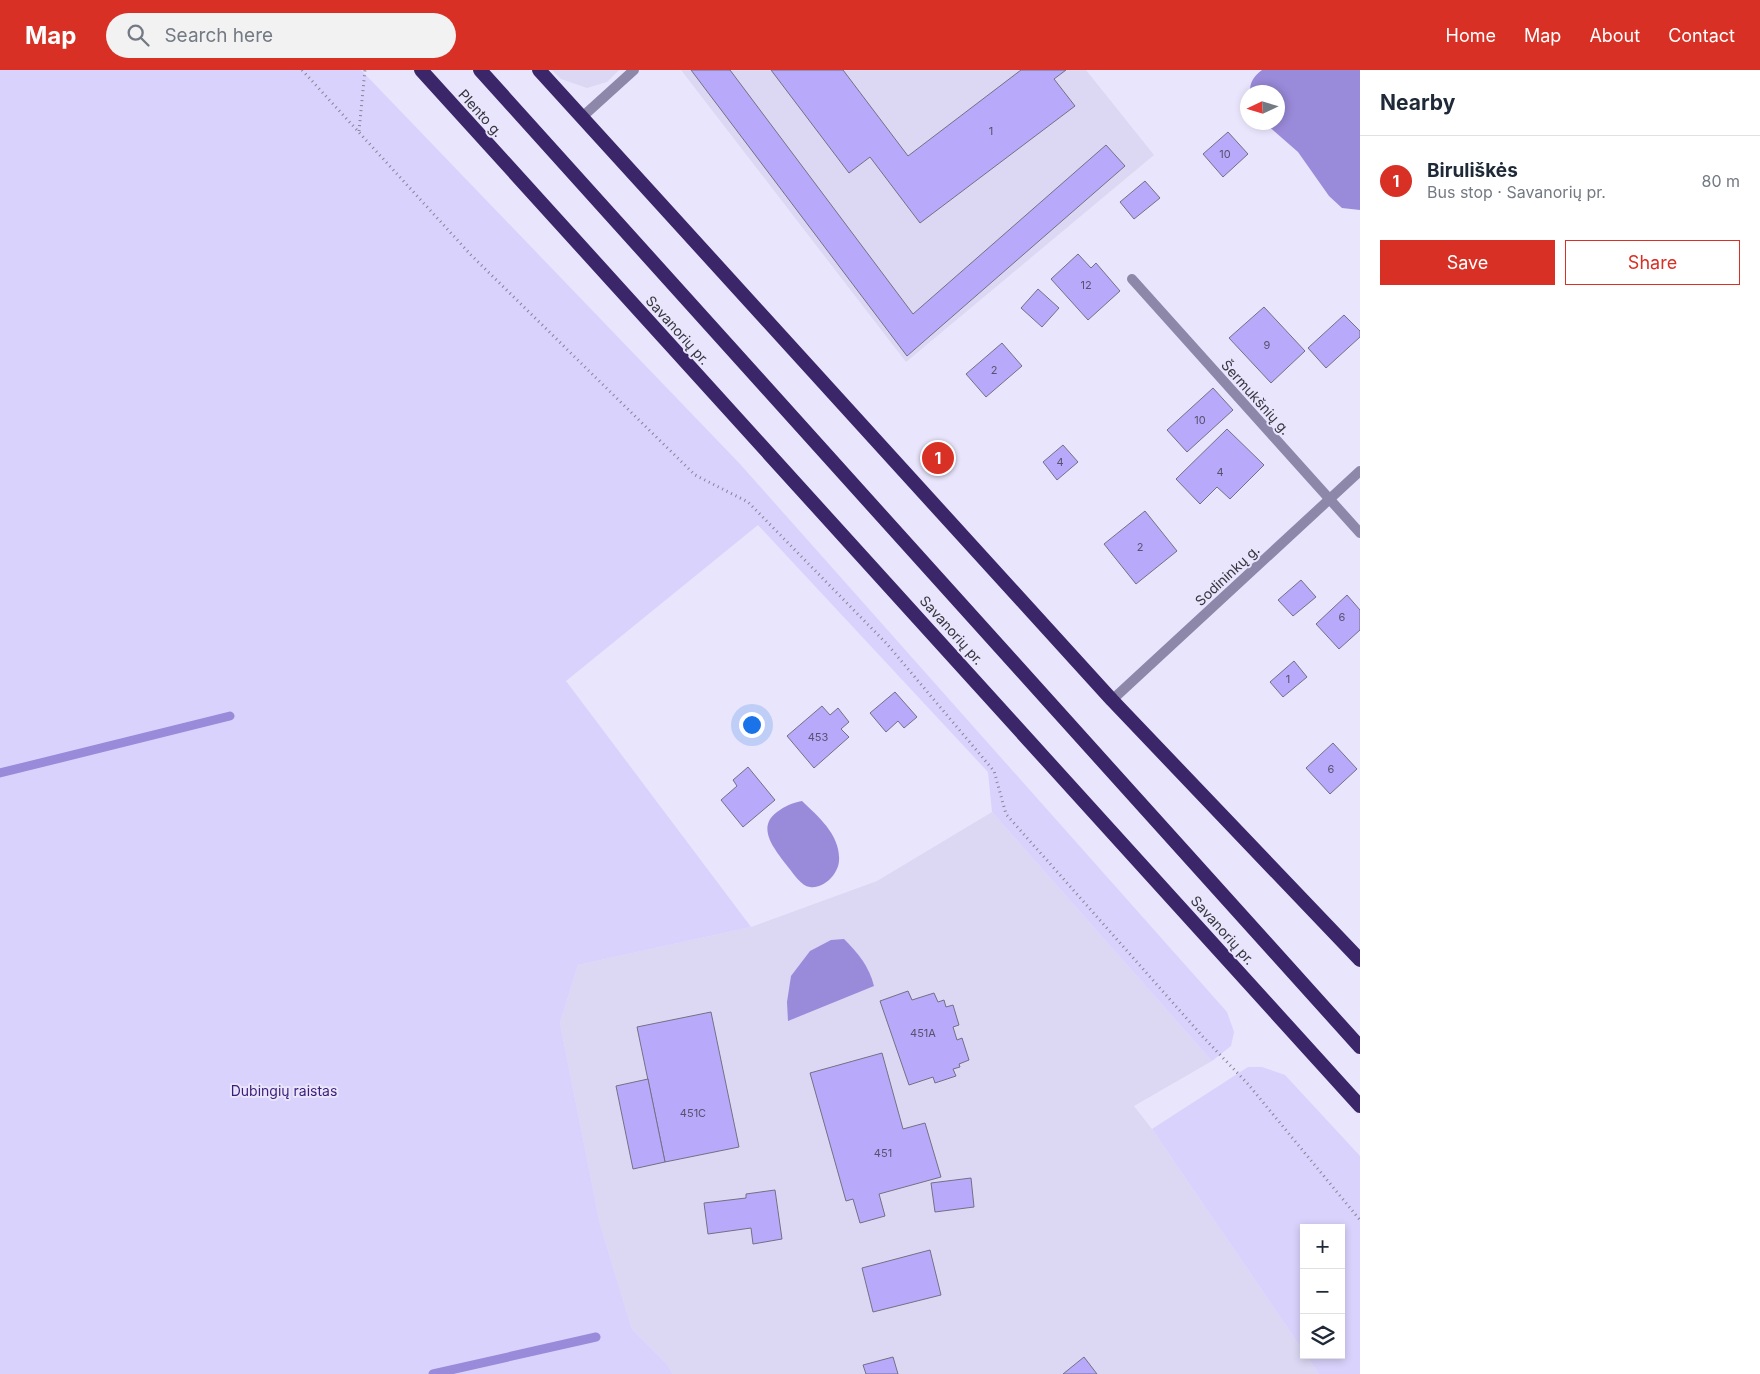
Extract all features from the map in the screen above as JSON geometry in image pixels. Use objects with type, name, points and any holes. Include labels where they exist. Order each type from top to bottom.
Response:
[{"type":"highway","name":"Plento g.","points":[[421,70],[517,178]]},
{"type":"highway","name":"Plento g.","points":[[480,70],[549,147]]},
{"type":"highway","points":[[539,70],[1112,700],[1360,960]]},
{"type":"highway","name":"Savanorių pr.","points":[[549,147],[1360,1047]]},
{"type":"highway","name":"Savanorių pr.","points":[[517,178],[912,610],[1360,1106]]},
{"type":"street","points":[[581,118],[634,70]]},
{"type":"street","name":"Šermukšnių g.","points":[[1132,279],[1360,533]]},
{"type":"street","name":"Sodininkų g.","points":[[1112,700],[1360,470]]},
{"type":"path","points":[[302,70],[471,254],[695,475],[748,502],[886,644],[994,771],[1006,814],[1205,1039],[1248,1084],[1360,1220]]},
{"type":"path","points":[[359,132],[365,70]]},
{"type":"shaded area","points":[[552,70],[619,70],[607,82],[587,88],[561,79]]},
{"type":"shaded area","points":[[681,70],[1086,70],[1154,155],[906,362]]},
{"type":"shaded area","points":[[1262,70],[1360,70],[1360,210],[1342,208],[1329,196],[1298,152],[1273,130],[1285,130],[1285,85],[1251,85],[1256,75]]},
{"type":"shaded area","points":[[802,801],[828,828],[833,835],[839,852],[836,871],[829,880],[815,887],[807,886],[798,879],[773,847],[768,832],[771,818],[777,812],[789,805]]},
{"type":"shaded area","points":[[992,812],[1212,1061],[1134,1106],[1152,1129],[1300,1346],[1300,1359],[1309,1359],[1319,1374],[673,1374],[666,1363],[632,1329],[600,1224],[560,1023],[578,965],[751,927],[877,881]]},
{"type":"shaded area","points":[[844,939],[862,960],[874,986],[788,1021],[787,1002],[791,976],[810,951],[831,940]]},
{"type":"green space","name":"Dubingių raistas","points":[[0,70],[361,70],[740,464],[1227,1012],[1234,1032],[1231,1046],[1212,1061],[992,812],[988,772],[758,525],[566,681],[751,927],[578,965],[560,1023],[600,1224],[632,1329],[666,1363],[673,1374],[0,1374]]},
{"type":"green space","points":[[1248,1067],[1262,1067],[1285,1075],[1360,1156],[1360,1374],[1319,1374],[1309,1359],[1345,1359],[1345,1224],[1300,1224],[1300,1346],[1152,1129]]},
{"type":"building","points":[[691,70],[730,70],[913,314],[1106,145],[1125,166],[907,356]]},
{"type":"building","points":[[771,70],[843,70],[908,156],[1021,70],[1066,70],[1054,79],[1075,106],[920,223],[870,157],[849,173]]},
{"type":"building","points":[[1228,132],[1248,154],[1223,177],[1203,154]]},
{"type":"building","points":[[1145,181],[1160,198],[1134,219],[1120,202]]},
{"type":"building","points":[[1078,254],[1091,268],[1096,263],[1120,291],[1088,320],[1051,279]]},
{"type":"building","points":[[1038,289],[1059,308],[1042,327],[1021,308]]},
{"type":"building","points":[[1264,307],[1305,351],[1271,383],[1229,338]]},
{"type":"building","points":[[1344,315],[1360,331],[1360,337],[1326,368],[1308,348]]},
{"type":"building","points":[[1002,343],[1022,366],[986,397],[966,374]]},
{"type":"building","points":[[1213,388],[1233,410],[1187,452],[1167,430]]},
{"type":"building","points":[[1227,429],[1264,465],[1230,499],[1217,487],[1200,504],[1176,479]]},
{"type":"building","points":[[1063,445],[1078,462],[1057,480],[1043,462]]},
{"type":"building","points":[[1145,511],[1177,551],[1136,584],[1104,544]]},
{"type":"building","points":[[1301,580],[1316,597],[1293,616],[1278,600]]},
{"type":"building","points":[[1347,595],[1360,610],[1360,630],[1339,649],[1316,624]]},
{"type":"building","points":[[1294,661],[1307,677],[1283,697],[1270,682]]},
{"type":"building","points":[[895,692],[917,717],[904,728],[898,721],[886,732],[870,713]]},
{"type":"building","points":[[822,706],[830,715],[838,708],[849,722],[841,729],[849,737],[814,768],[787,736]]},
{"type":"building","points":[[1333,743],[1357,769],[1330,794],[1306,768]]},
{"type":"building","points":[[748,767],[775,800],[743,827],[721,800],[737,786],[733,780]]},
{"type":"building","points":[[908,991],[912,1000],[934,993],[938,1002],[944,1000],[946,1007],[953,1005],[959,1025],[953,1027],[957,1040],[962,1038],[969,1060],[959,1064],[960,1067],[953,1069],[956,1076],[935,1083],[933,1077],[909,1085],[880,1001]]},
{"type":"building","points":[[711,1012],[739,1147],[665,1162],[637,1027]]},
{"type":"building","points":[[882,1053],[903,1129],[925,1123],[941,1177],[879,1194],[885,1216],[860,1223],[853,1199],[846,1201],[810,1073]]},
{"type":"building","points":[[648,1079],[665,1162],[633,1169],[616,1086]]},
{"type":"building","points":[[971,1178],[974,1207],[935,1212],[931,1183]]},
{"type":"building","points":[[775,1190],[782,1239],[753,1244],[751,1228],[708,1234],[704,1203],[746,1198],[746,1194]]},
{"type":"building","points":[[930,1250],[941,1295],[873,1312],[862,1268]]},
{"type":"building","points":[[893,1357],[898,1374],[866,1374],[863,1365]]},
{"type":"building","points":[[1084,1357],[1097,1374],[1063,1374]]},
{"type":"waterway","points":[[0,773],[230,716]]},
{"type":"waterway","points":[[433,1374],[596,1337]]},
{"type":"place","name":"Biruliškės","points":[[938,458]]}]
